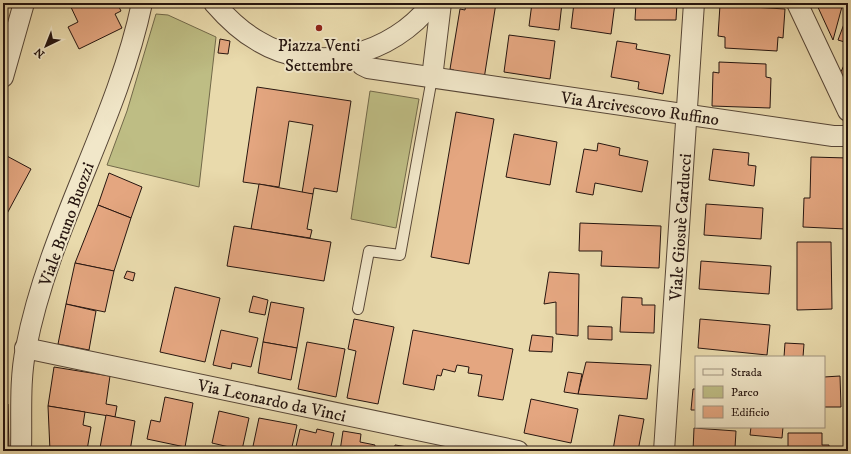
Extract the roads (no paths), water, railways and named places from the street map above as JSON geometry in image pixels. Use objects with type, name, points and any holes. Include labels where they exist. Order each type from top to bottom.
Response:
[{"type":"street","points":[[3,77],[24,3]]},
{"type":"street","name":"Viale Bruno Buozzi","points":[[21,451],[23,363],[31,324],[54,248],[125,66],[137,28],[142,3]]},
{"type":"street","points":[[214,3],[227,18],[242,31],[259,42],[277,50],[297,56],[316,58],[336,58],[356,54],[375,48],[394,39],[410,27],[432,3]]},
{"type":"street","points":[[356,54],[362,65],[368,68],[432,78],[441,3]]},
{"type":"street","name":"Viale Giosuè Carducci","points":[[664,451],[694,3]]},
{"type":"street","points":[[797,3],[848,111]]},
{"type":"street","name":"Via Arcivescovo Ruffino","points":[[432,78],[833,136],[848,136]]},
{"type":"street","name":"Via Leonardo da Vinci","points":[[25,348],[518,451]]},
{"type":"lane","points":[[358,309],[369,250],[400,255],[432,78]]},
{"type":"place","name":"Piazza Venti Settembre","points":[[319,28]]}]
